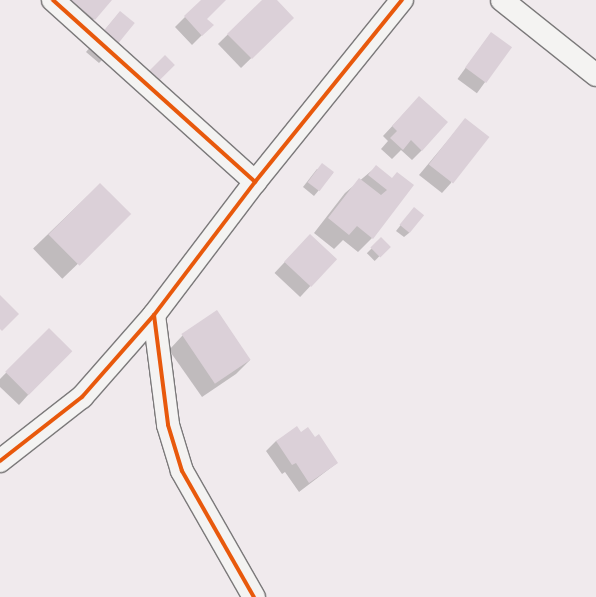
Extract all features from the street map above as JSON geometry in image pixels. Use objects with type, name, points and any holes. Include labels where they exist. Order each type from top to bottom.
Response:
[{"type":"street","points":[[53,0],[254,182]]},
{"type":"street","points":[[0,461],[82,397],[154,316],[254,182],[402,0]]},
{"type":"street","points":[[502,0],[596,75]]},
{"type":"street","points":[[154,316],[168,425],[182,471],[254,597]]},
{"type":"building","points":[[71,0],[112,0],[95,20]]},
{"type":"building","points":[[201,0],[226,0],[207,19],[214,25],[202,36],[184,16]]},
{"type":"building","points":[[262,0],[277,0],[294,18],[252,59],[227,34]]},
{"type":"building","points":[[120,11],[135,23],[110,53],[95,41]]},
{"type":"building","points":[[491,32],[512,47],[486,83],[465,68]]},
{"type":"building","points":[[165,55],[175,65],[154,86],[144,76]]},
{"type":"building","points":[[419,96],[448,122],[422,151],[411,140],[403,150],[390,138],[397,131],[392,126]]},
{"type":"building","points":[[465,118],[489,137],[453,184],[429,164]]},
{"type":"building","points":[[322,163],[334,172],[320,191],[308,182]]},
{"type":"building","points":[[376,165],[392,178],[397,172],[414,185],[373,239],[357,226],[349,235],[328,218],[359,178],[381,195],[387,190],[368,175]]},
{"type":"building","points":[[100,183],[131,214],[79,266],[48,235]]},
{"type":"building","points":[[414,207],[424,215],[410,233],[400,225]]},
{"type":"building","points":[[310,234],[337,259],[311,287],[284,262]]},
{"type":"building","points":[[381,237],[391,247],[380,258],[370,248]]},
{"type":"building","points":[[0,295],[19,314],[2,331],[0,329]]},
{"type":"building","points":[[217,310],[251,360],[215,384],[181,334]]},
{"type":"building","points":[[49,328],[72,351],[28,395],[5,372]]},
{"type":"building","points":[[297,426],[301,432],[308,427],[315,437],[319,434],[338,463],[309,483],[296,463],[292,465],[276,441]]},
{"type":"cycle path","points":[[53,0],[255,182]]},
{"type":"cycle path","points":[[0,461],[82,397],[154,315],[255,182],[402,0]]},
{"type":"cycle path","points":[[154,315],[168,425],[182,471],[254,597]]}]
